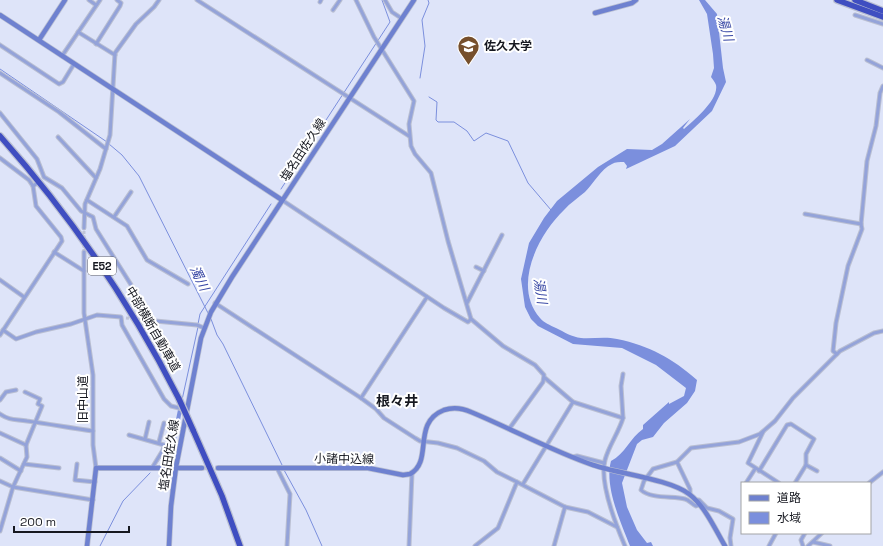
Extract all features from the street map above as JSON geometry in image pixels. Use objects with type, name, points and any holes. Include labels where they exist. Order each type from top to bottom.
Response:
[{"type":"highway","points":[[837,0],[883,17]]},
{"type":"highway","points":[[855,0],[883,11]]},
{"type":"highway","name":"中部横断自動車道","points":[[0,136],[55,200],[110,278],[148,341],[179,399],[207,460],[240,546]]},
{"type":"main road","points":[[38,40],[65,0]]},
{"type":"main road","name":"塩名田佐久線","points":[[169,546],[171,506],[176,467],[187,410],[200,326],[206,322],[215,303],[282,200],[345,96],[379,44],[414,0]]},
{"type":"main road","points":[[595,13],[632,3],[636,0]]},
{"type":"main road","points":[[0,15],[282,200]]},
{"type":"main road","points":[[412,473],[418,469],[421,461],[426,428],[434,417],[443,411],[452,408],[468,411],[572,457],[676,487],[690,494],[699,505],[725,546]]},
{"type":"main road","points":[[96,468],[202,468]]},
{"type":"main road","name":"旧中山道","points":[[87,546],[96,468]]},
{"type":"main road","name":"小諸中込線","points":[[218,468],[368,468],[403,475],[412,473]]},
{"type":"street","points":[[89,0],[96,5]]},
{"type":"street","points":[[62,56],[100,0]]},
{"type":"street","points":[[96,44],[120,6],[121,3],[117,0]]},
{"type":"street","points":[[84,228],[86,200],[96,178],[108,141],[113,88],[114,56],[116,50],[129,33],[159,0]]},
{"type":"street","points":[[197,0],[409,136]]},
{"type":"street","points":[[334,10],[340,0]]},
{"type":"street","points":[[356,0],[392,67],[414,101],[409,124],[409,136],[413,151],[431,173],[448,241],[471,320],[491,338],[535,365],[545,378],[573,402],[623,418]]},
{"type":"street","points":[[385,0],[392,12],[401,18]]},
{"type":"street","points":[[332,4],[336,6]]},
{"type":"street","points":[[855,15],[883,24]]},
{"type":"street","points":[[78,32],[114,56]]},
{"type":"street","points":[[0,45],[59,84],[63,82],[74,64]]},
{"type":"street","points":[[867,60],[883,68]]},
{"type":"street","points":[[0,72],[65,117],[106,149]]},
{"type":"street","points":[[837,354],[833,351],[836,323],[848,266],[862,229],[861,224],[867,161],[876,126],[880,93],[883,86]]},
{"type":"street","points":[[0,113],[37,159],[43,178],[62,188],[81,211],[93,217],[96,229],[150,315],[151,320]]},
{"type":"street","points":[[58,137],[96,178]]},
{"type":"street","points":[[0,158],[34,185],[36,206],[62,239],[0,335]]},
{"type":"street","points":[[114,217],[131,192]]},
{"type":"street","points":[[86,200],[131,229],[147,260],[188,284]]},
{"type":"street","points":[[282,200],[427,297],[468,322],[471,320]]},
{"type":"street","points":[[805,214],[861,224]]},
{"type":"street","points":[[467,302],[502,235]]},
{"type":"street","points":[[54,252],[84,271]]},
{"type":"street","name":"旧中山道","points":[[84,252],[85,318],[93,375],[93,431],[96,468]]},
{"type":"street","points":[[476,267],[484,271]]},
{"type":"street","points":[[0,280],[24,297]]},
{"type":"street","points":[[361,398],[427,297]]},
{"type":"street","points":[[215,303],[361,398],[376,409],[384,418],[415,438],[423,442],[442,444],[462,450],[484,461],[497,472],[523,484],[565,507],[588,512],[617,527]]},
{"type":"street","points":[[3,330],[16,339],[85,318],[103,315],[126,318]]},
{"type":"street","points":[[120,317],[122,325],[164,399],[171,406],[187,410]]},
{"type":"street","points":[[145,320],[200,326]]},
{"type":"street","points":[[699,505],[696,506],[686,499],[664,498],[642,492],[641,486],[644,479],[653,469],[677,462],[691,448],[739,442],[763,432],[775,421],[793,398],[837,354],[850,345],[883,331]]},
{"type":"street","points":[[623,374],[621,386],[623,418],[611,443],[604,467],[608,499],[625,546]]},
{"type":"street","points":[[509,429],[545,378]]},
{"type":"street","points":[[0,400],[6,392],[16,390]]},
{"type":"street","points":[[0,531],[14,487],[27,457],[26,445],[37,423],[42,406],[38,404],[40,399],[25,392]]},
{"type":"street","points":[[523,484],[573,402]]},
{"type":"street","points":[[0,414],[11,420],[93,431]]},
{"type":"street","points":[[145,439],[149,422]]},
{"type":"street","points":[[159,442],[164,423]]},
{"type":"street","points":[[759,471],[789,424],[814,439],[806,454],[806,464],[796,482]]},
{"type":"street","points":[[763,432],[748,463],[777,482]]},
{"type":"street","points":[[0,433],[26,445]]},
{"type":"street","points":[[129,435],[159,442],[164,447],[152,468]]},
{"type":"street","points":[[0,458],[21,471]]},
{"type":"street","points":[[677,462],[690,489],[690,494]]},
{"type":"street","points":[[24,464],[59,468]]},
{"type":"street","points":[[77,464],[75,480],[95,482]]},
{"type":"street","points":[[806,464],[817,471]]},
{"type":"street","points":[[278,468],[290,494],[287,546]]},
{"type":"street","points":[[747,482],[755,468]]},
{"type":"street","points":[[870,482],[883,472]]},
{"type":"street","points":[[409,546],[412,473]]},
{"type":"street","points":[[0,481],[14,487],[93,500]]},
{"type":"street","points":[[475,546],[498,528],[517,482]]},
{"type":"street","points":[[695,500],[699,500],[707,508],[719,510],[734,520],[730,538],[731,546]]},
{"type":"street","points":[[554,546],[565,507]]},
{"type":"street","points":[[770,546],[776,534]]},
{"type":"street","points":[[803,546],[801,540],[804,534]]},
{"type":"street","points":[[808,546],[821,534]]},
{"type":"street","points":[[813,542],[830,546]]},
{"type":"water","name":"湯川","points":[[699,0],[705,0],[717,14],[726,82],[712,111],[675,146],[626,169],[627,166],[624,162],[618,162],[613,163],[604,169],[585,192],[566,207],[545,233],[532,261],[528,276],[528,291],[532,305],[545,323],[578,337],[612,338],[640,345],[679,365],[697,380],[695,391],[687,403],[664,423],[653,437],[642,440],[637,444],[622,483],[627,507],[637,530],[647,543],[651,542],[653,546],[630,546],[614,504],[609,471],[611,461],[620,454],[634,437],[643,429],[643,425],[669,402],[669,404],[684,396],[686,388],[656,365],[622,348],[573,344],[538,326],[531,319],[525,307],[521,279],[529,243],[544,218],[557,201],[598,167],[627,149],[652,150],[662,144],[690,119],[683,128],[684,129],[699,116],[714,97],[716,85],[711,77],[714,68],[707,14]]},
{"type":"waterway","points":[[281,189],[390,22],[382,0]]},
{"type":"waterway","points":[[420,78],[425,46],[422,20],[429,3],[428,0]]},
{"type":"waterway","name":"濁川","points":[[0,69],[107,142]]},
{"type":"waterway","points":[[429,97],[437,102],[436,120],[438,122],[454,122],[467,131],[474,141],[486,133],[508,141],[528,183],[551,210]]},
{"type":"waterway","name":"濁川","points":[[109,144],[122,155],[139,176],[209,315]]},
{"type":"waterway","points":[[198,324],[200,314],[271,204]]},
{"type":"waterway","name":"濁川","points":[[211,319],[217,335],[223,344],[283,467]]},
{"type":"waterway","points":[[182,400],[198,327]]},
{"type":"waterway","points":[[174,439],[180,410]]},
{"type":"waterway","points":[[162,454],[174,439]]},
{"type":"waterway","points":[[157,463],[161,457]]},
{"type":"waterway","name":"濁川","points":[[284,470],[306,510],[322,546]]},
{"type":"waterway","points":[[100,546],[123,501],[150,473]]},
{"type":"tunnel","points":[[84,228],[84,252]]},
{"type":"tunnel","points":[[126,318],[145,320]]},
{"type":"tunnel","points":[[202,468],[218,468]]},
{"type":"place","name":"佐久大学","points":[[468,66]]},
{"type":"district","name":"根々井","points":[[397,401]]}]
